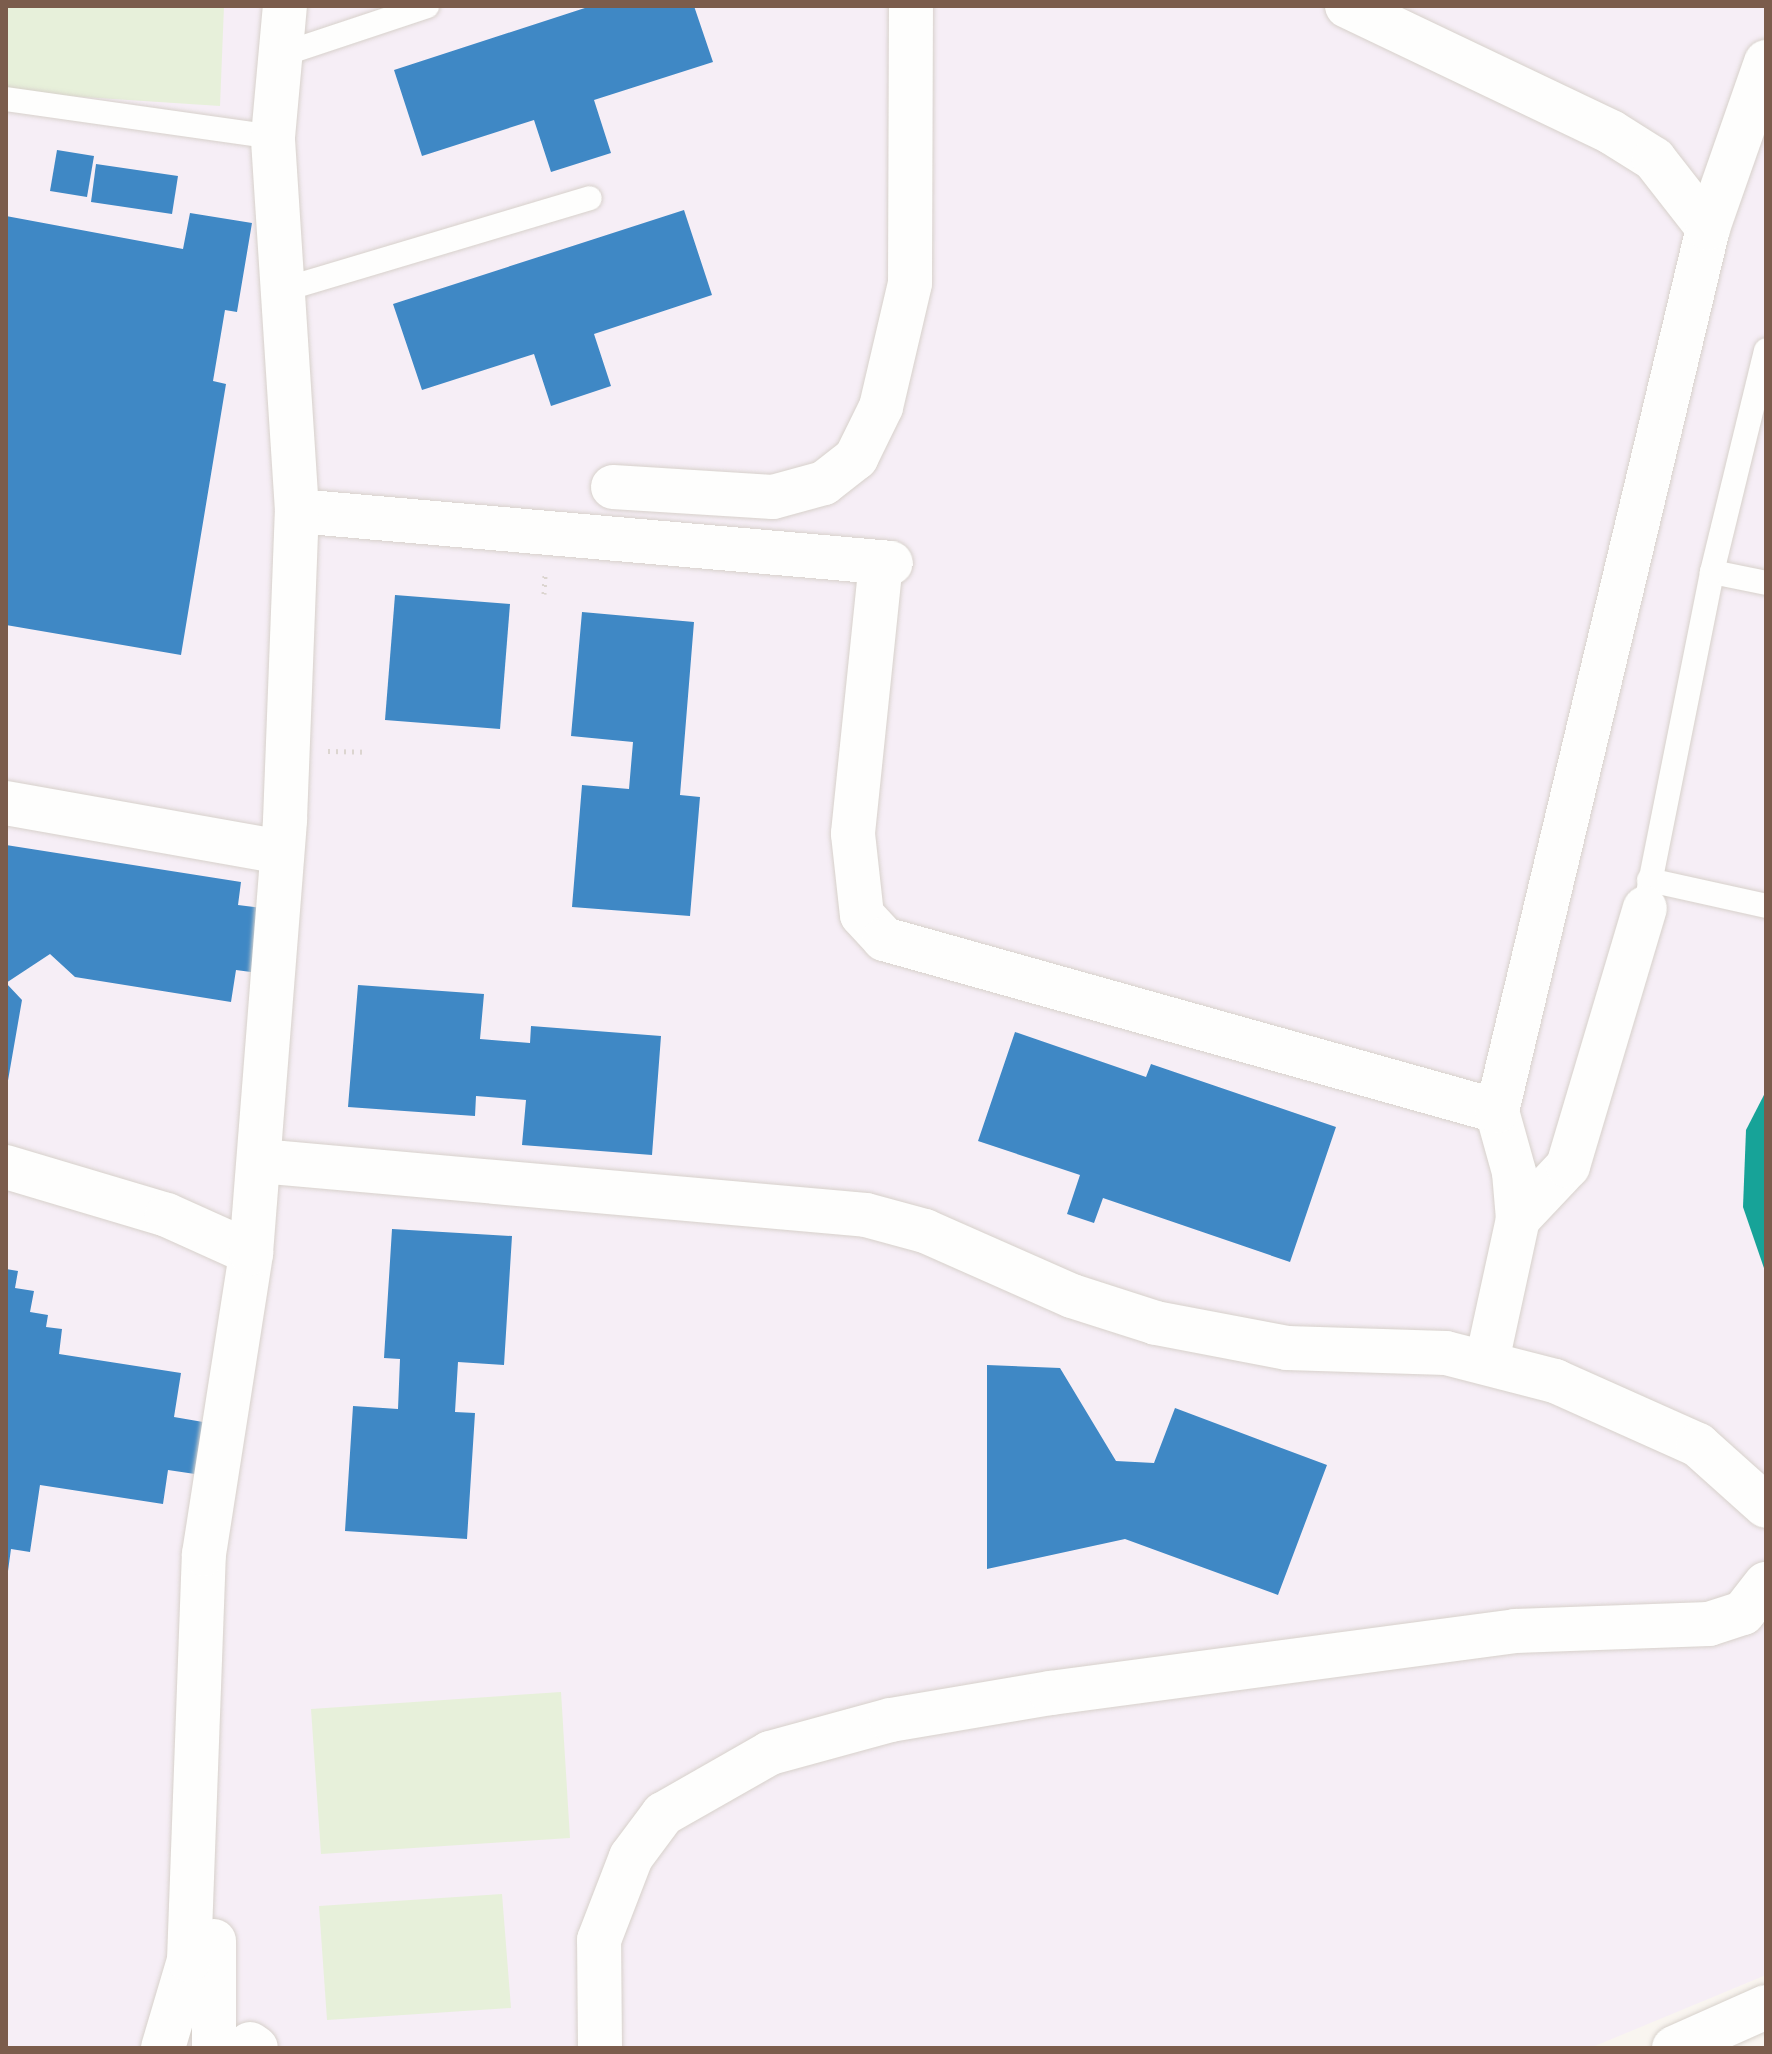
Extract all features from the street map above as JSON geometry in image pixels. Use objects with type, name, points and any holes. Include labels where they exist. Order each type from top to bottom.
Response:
[{"type":"street","points":[[163,2048],[189,1960],[191,1818],[201,1781],[204,1554],[251,1253],[282,852],[297,511],[273,137],[285,6]]},
{"type":"street","points":[[613,487],[773,497],[824,483],[856,458],[881,407],[910,283],[911,6]]},
{"type":"street","points":[[1347,6],[1478,62],[1611,132],[1654,159],[1708,228]]},
{"type":"street","points":[[1487,1361],[1518,1219],[1514,1172],[1497,1111],[1708,228],[1766,62]]},
{"type":"street","points":[[297,511],[886,563],[853,834],[862,915],[884,939],[1497,1111]]},
{"type":"street","points":[[6,803],[282,852]]},
{"type":"street","points":[[1518,1219],[1568,1166],[1647,894]]},
{"type":"street","points":[[260,1161],[830,1209],[925,1231],[1072,1296],[1156,1323],[1287,1348],[1487,1361],[1656,1422],[1733,1470],[1766,1506]]},
{"type":"street","points":[[6,1167],[153,1210],[251,1253]]},
{"type":"street","points":[[600,2048],[599,1940],[631,1857],[663,1814],[770,1753],[891,1720],[1066,1690],[1515,1631],[1709,1624],[1743,1613],[1766,1584]]},
{"type":"street","points":[[201,1781],[214,1818],[240,2047]]},
{"type":"street","points":[[1674,2048],[1766,2007]]},
{"type":"lane","points":[[280,55],[427,6]]},
{"type":"lane","points":[[6,99],[273,137]]},
{"type":"lane","points":[[282,290],[590,198]]},
{"type":"lane","points":[[1766,350],[1763,379],[1712,572],[1647,894],[1766,906]]},
{"type":"lane","points":[[1712,572],[1766,583]]},
{"type":"shaded area","points":[[6,6],[1766,6],[1766,1975],[1590,2048],[6,2048]]},
{"type":"green space","points":[[6,6],[224,6],[220,106],[6,92]]},
{"type":"green space","points":[[561,1692],[570,1838],[321,1854],[311,1709]]},
{"type":"green space","points":[[502,1894],[511,2008],[327,2020],[319,1906]]},
{"type":"building: Okul","points":[[591,6],[694,6],[713,62],[594,100],[611,153],[551,172],[534,120],[422,156],[394,70]]},
{"type":"building: Okul","points":[[57,150],[94,156],[87,197],[50,191]]},
{"type":"building: Okul","points":[[96,164],[178,176],[172,214],[91,202]]},
{"type":"building: Okul","points":[[684,210],[712,295],[594,334],[611,386],[551,406],[534,354],[422,390],[393,304]]},
{"type":"building: Okul","points":[[190,213],[252,223],[237,312],[225,310],[213,381],[226,384],[181,655],[6,625],[6,216],[183,249]]},
{"type":"building: Okul","points":[[395,595],[510,604],[500,729],[385,720]]},
{"type":"building: Okul","points":[[582,612],[694,622],[680,795],[700,797],[690,916],[572,907],[582,785],[629,789],[633,742],[571,736]]},
{"type":"building: Okul","points":[[6,845],[241,882],[238,905],[262,908],[251,972],[236,970],[231,1002],[75,977],[50,954],[6,983]]},
{"type":"building: Okul","points":[[6,983],[22,1000],[6,1092]]},
{"type":"building: Okul","points":[[358,985],[484,994],[480,1039],[530,1043],[531,1026],[661,1036],[652,1155],[522,1145],[526,1100],[476,1096],[475,1116],[348,1107]]},
{"type":"building: Okul","points":[[1015,1032],[1146,1077],[1151,1064],[1336,1127],[1290,1262],[1103,1198],[1094,1223],[1067,1214],[1080,1175],[978,1141]]},
{"type":"building: Okul","points":[[392,1229],[512,1236],[504,1365],[458,1362],[455,1412],[475,1413],[467,1539],[345,1531],[353,1406],[398,1409],[400,1359],[384,1358]]},
{"type":"building: Okul","points":[[6,1269],[18,1271],[15,1288],[34,1291],[30,1312],[48,1315],[46,1327],[62,1329],[59,1354],[181,1373],[174,1417],[203,1422],[195,1474],[168,1470],[163,1504],[40,1485],[30,1552],[11,1549],[8,1571]]},
{"type":"building: Okul","points":[[987,1365],[1060,1368],[1116,1461],[1154,1463],[1175,1408],[1327,1465],[1278,1595],[1125,1539],[987,1569]]},
{"type":"building: Kamu","points":[[1766,1091],[1766,1274],[1743,1207],[1746,1130]]}]
